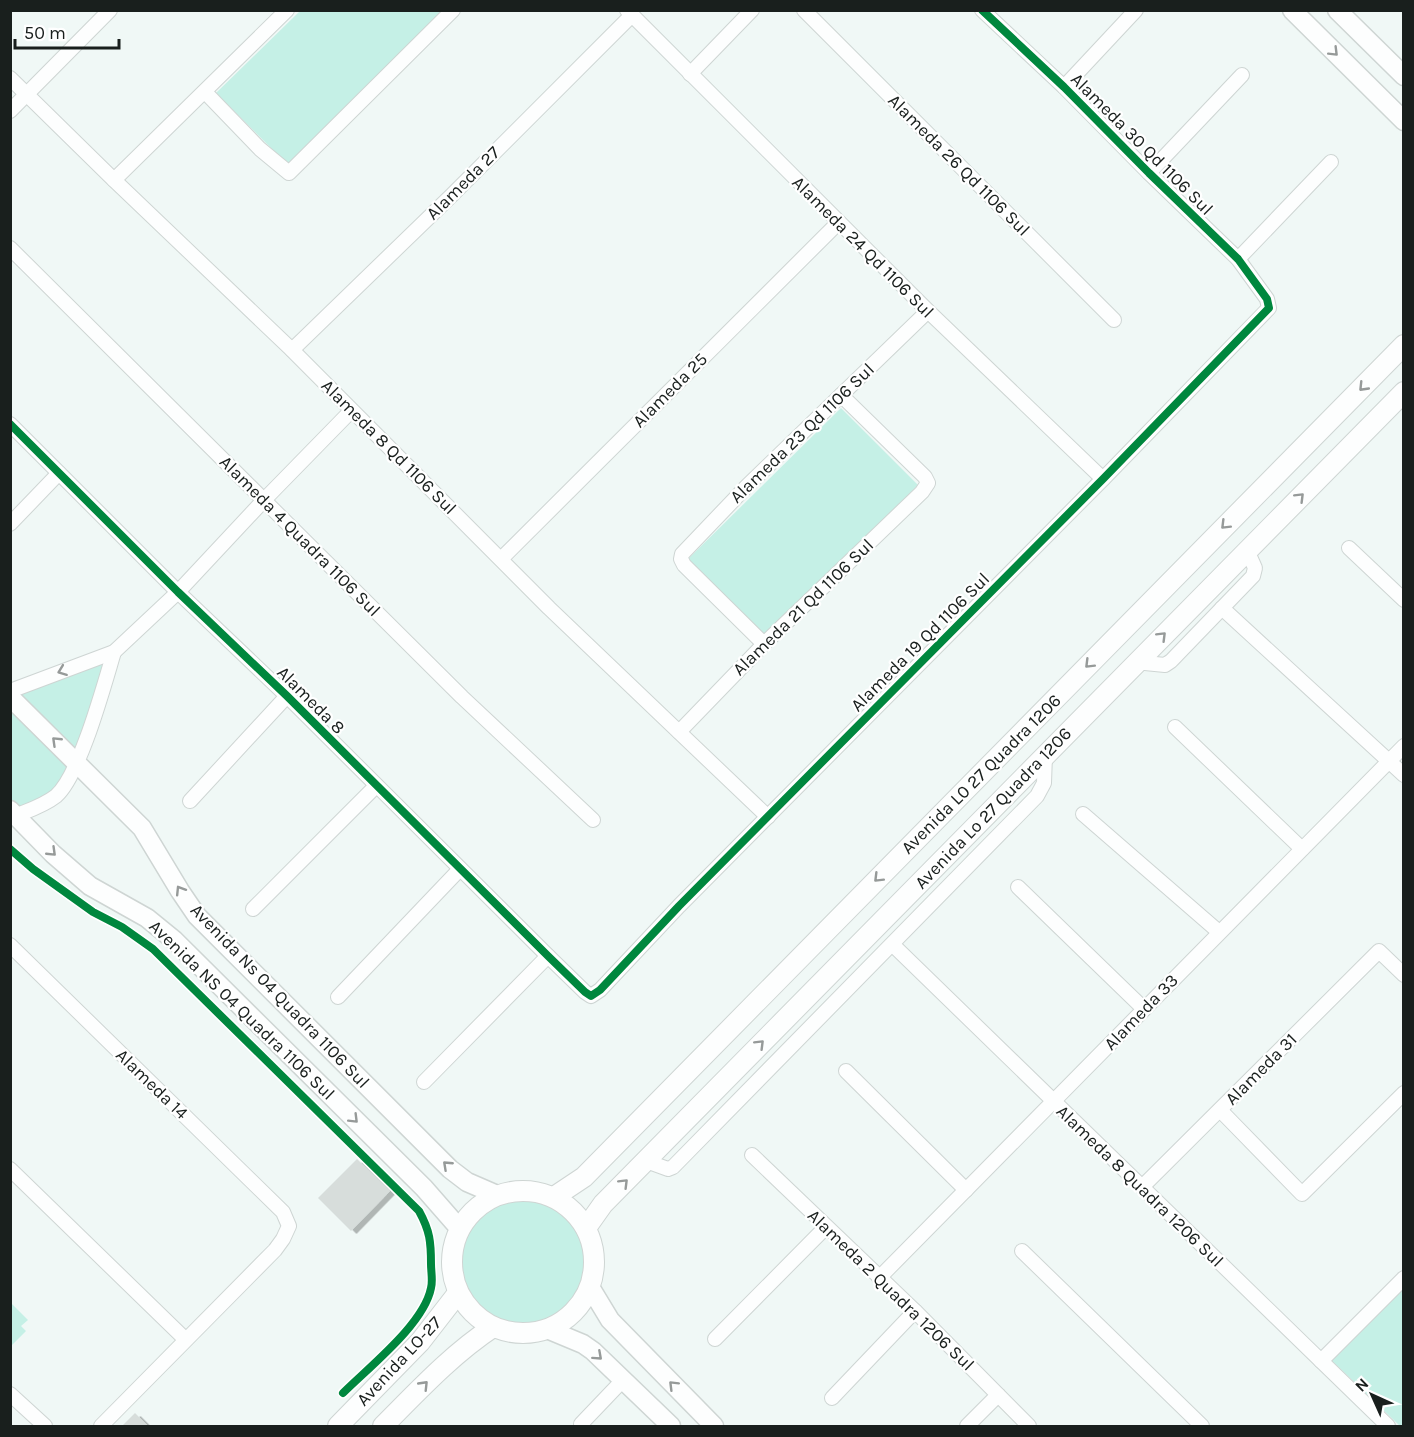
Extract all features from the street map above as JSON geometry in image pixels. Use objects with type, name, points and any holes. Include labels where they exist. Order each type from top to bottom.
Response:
[{"type":"main road","name":"Avenida L0 27 Quadra 1206","points":[[554,1197],[584,1177],[1404,345]]},
{"type":"main road","name":"Avenida Lo 27 Quadra 1206","points":[[586,1228],[603,1204],[1404,392]]},
{"type":"main road","points":[[525,1190],[554,1197],[578,1215],[586,1228],[593,1247],[594,1267],[590,1287],[573,1312],[561,1322],[547,1329],[520,1333],[493,1327],[477,1317],[458,1293],[451,1267],[453,1247],[459,1228],[475,1209],[496,1195],[525,1190]]},
{"type":"main road","name":"Avenida LO-27","points":[[338,1426],[420,1342],[458,1293]]},
{"type":"main road","name":"Avenida LO-27","points":[[383,1426],[466,1345],[493,1327]]},
{"type":"street","points":[[10,111],[110,10]]},
{"type":"street","points":[[690,74],[752,10]]},
{"type":"street","name":"Alameda 26 Qd 1106 Sul","points":[[804,10],[1114,320]]},
{"type":"street","name":"Alameda 30 Qd 1106 Sul","points":[[981,10],[1064,87],[1149,174],[1238,259],[1267,299],[1269,308]]},
{"type":"street","points":[[1064,87],[1136,10]]},
{"type":"street","points":[[1292,10],[1404,121]]},
{"type":"street","points":[[1337,10],[1404,76]]},
{"type":"street","points":[[114,180],[206,92],[285,11]]},
{"type":"street","points":[[206,92],[260,149],[289,173],[451,11]]},
{"type":"street","name":"Alameda 24 Qd 1106 Sul","points":[[629,13],[928,311],[1103,479]]},
{"type":"street","name":"Alameda 27","points":[[292,350],[452,195],[629,13]]},
{"type":"street","points":[[1149,174],[1242,75]]},
{"type":"street","name":"Alameda 8 Qd 1106 Sul","points":[[10,78],[292,350],[351,411],[502,558],[549,608],[768,817]]},
{"type":"street","points":[[1238,259],[1331,162]]},
{"type":"street","name":"Alameda 25","points":[[502,558],[839,222]]},
{"type":"street","name":"Alameda 4 Quadra 1106 Sul","points":[[10,249],[462,697],[593,820]]},
{"type":"street","name":"Alameda 19 Qd 1106 Sul","points":[[591,996],[600,990],[679,906],[1103,479],[1269,308]]},
{"type":"street","name":"Alameda 23 Qd 1106 Sul","points":[[764,644],[684,565],[681,559],[682,554],[746,487],[928,311]]},
{"type":"street","name":"Alameda 21 Qd 1106 Sul","points":[[679,732],[764,644],[922,492],[928,483],[925,477],[841,395]]},
{"type":"street","points":[[10,691],[114,651],[178,592],[351,411]]},
{"type":"street","name":"Alameda 8","points":[[10,424],[178,592],[287,696],[591,996]]},
{"type":"street","points":[[10,524],[59,472]]},
{"type":"street","points":[[1348,548],[1404,600]]},
{"type":"street","points":[[1136,662],[1165,665],[1253,576],[1255,568],[1247,550]]},
{"type":"street","points":[[1221,608],[1404,775]]},
{"type":"street","points":[[12,815],[46,803],[58,794],[77,761],[114,651]]},
{"type":"street","points":[[190,801],[287,696]]},
{"type":"street","name":"Avenida Ns 04 Quadra 1106 Sul","points":[[10,697],[142,828],[197,916],[450,1169],[467,1182],[496,1195]]},
{"type":"street","points":[[1175,728],[1302,849]]},
{"type":"street","name":"Alameda 33","points":[[879,1278],[1404,746]]},
{"type":"street","points":[[646,1161],[668,1170],[673,1167],[893,945],[1042,790],[1045,755]]},
{"type":"street","points":[[253,909],[376,786]]},
{"type":"street","points":[[1083,814],[1219,932]]},
{"type":"street","name":"Avenida NS 04 Quadra 1106 Sul","points":[[12,815],[90,886],[147,918],[174,940],[424,1188],[459,1228]]},
{"type":"street","points":[[338,997],[460,869]]},
{"type":"street","points":[[1018,887],[1144,1009]]},
{"type":"street","name":"Alameda 14","points":[[10,945],[283,1212],[289,1226],[284,1239],[185,1339]]},
{"type":"street","name":"Alameda 8 Quadra 1206 Sul","points":[[893,945],[1321,1361],[1378,1423]]},
{"type":"street","name":"Alameda 31","points":[[1143,1186],[1379,951],[1404,975]]},
{"type":"street","points":[[424,1082],[548,956]]},
{"type":"street","points":[[840,963],[858,980]]},
{"type":"street","points":[[812,992],[831,1008]]},
{"type":"street","points":[[846,1071],[966,1190]]},
{"type":"street","points":[[1220,1110],[1302,1194],[1404,1094]]},
{"type":"street","name":"Alameda 2 Quadra 1206 Sul","points":[[752,1155],[915,1311],[1029,1426]]},
{"type":"street","points":[[10,1169],[185,1339],[101,1426]]},
{"type":"street","points":[[715,1339],[826,1227]]},
{"type":"street","points":[[1022,1251],[1202,1426]]},
{"type":"street","points":[[1321,1361],[1404,1278]]},
{"type":"street","points":[[590,1287],[610,1320],[714,1426]]},
{"type":"street","points":[[832,1398],[915,1311]]},
{"type":"street","points":[[547,1329],[588,1347],[671,1426]]},
{"type":"street","points":[[579,1426],[623,1380]]},
{"type":"street","points":[[10,1394],[45,1426]]},
{"type":"street","points":[[968,1426],[998,1395]]},
{"type":"green space","points":[[442,10],[444,13],[290,167],[216,93],[300,11]]},
{"type":"green space","points":[[841,408],[918,485],[765,637],[688,559]]},
{"type":"green space","points":[[114,652],[58,794],[11,818],[11,691]]},
{"type":"green space","points":[[540,1192],[586,1228],[590,1287],[573,1313],[547,1329],[493,1327],[458,1293],[459,1228],[497,1195]]},
{"type":"green space","points":[[1403,1279],[1403,1426],[1400,1426],[1326,1355]]},
{"type":"green space","points":[[11,1303],[28,1320],[21,1326],[26,1331],[11,1346]]},
{"type":"building","points":[[357,1159],[390,1191],[351,1231],[318,1198]]},
{"type":"building","points":[[135,1413],[148,1426],[122,1426]]},
{"type":"cycle path","points":[[10,424],[178,592],[287,696],[591,996],[600,990],[679,906],[1103,479],[1269,308],[1267,299],[1238,259],[1064,87],[982,10]]},
{"type":"cycle path","points":[[10,849],[33,869],[93,912],[122,927],[153,949],[419,1211],[428,1231],[431,1249],[432,1282],[426,1302],[407,1330],[343,1393]]}]
